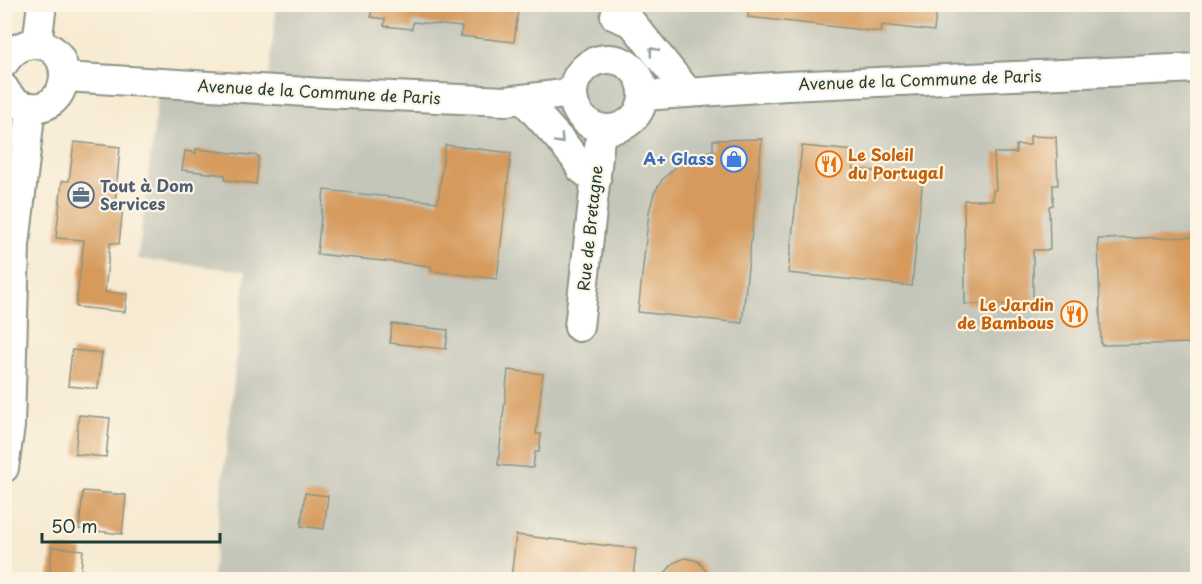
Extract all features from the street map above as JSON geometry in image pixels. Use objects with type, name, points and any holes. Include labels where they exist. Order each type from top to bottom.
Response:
[{"type":"street","points":[[37,44],[42,4]]},
{"type":"street","points":[[609,59],[614,10]]},
{"type":"street","points":[[614,10],[632,23],[688,92]]},
{"type":"street","points":[[4,63],[21,47],[37,44],[54,52],[60,59],[65,77],[58,96],[41,106],[21,105],[4,88]]},
{"type":"street","points":[[609,59],[622,62],[634,70],[641,82],[644,96],[640,110],[630,123],[616,129],[601,130],[589,125],[580,117],[573,106],[572,93],[575,80],[583,68],[595,61],[609,59]]},
{"type":"street","name":"Avenue de la Commune de Paris","points":[[644,96],[787,86],[1197,68]]},
{"type":"street","name":"Avenue de la Commune de Paris","points":[[65,77],[388,97],[506,101],[572,93]]},
{"type":"street","points":[[523,99],[561,141],[581,169],[596,180]]},
{"type":"street","points":[[4,468],[10,426],[15,245],[31,107]]},
{"type":"street","name":"Rue de Bretagne","points":[[579,327],[601,130]]},
{"type":"shaded area","points":[[277,5],[1197,5],[1197,579],[212,579],[246,271],[138,259],[159,86],[267,92]]},
{"type":"building","points":[[372,4],[419,4],[463,10],[464,4],[519,4],[514,42],[460,36],[462,27],[413,22],[412,29],[384,26],[385,19],[371,17]]},
{"type":"building","points":[[749,4],[937,4],[934,31],[882,25],[881,32],[748,17]]},
{"type":"building","points":[[1030,136],[1056,137],[1058,185],[1053,185],[1053,205],[1049,206],[1050,250],[1033,250],[1033,305],[965,304],[964,200],[993,200],[993,190],[996,190],[994,153],[1016,153],[1016,145],[1030,145]]},
{"type":"building","points":[[762,139],[742,323],[638,312],[649,212],[654,193],[662,180],[682,161],[713,150],[713,140]]},
{"type":"building","points":[[74,142],[120,147],[115,204],[123,205],[119,244],[110,243],[105,292],[127,294],[125,312],[76,307],[84,240],[56,238],[62,181],[69,181]]},
{"type":"building","points":[[445,145],[511,153],[497,279],[431,271],[431,266],[317,254],[324,190],[438,202]]},
{"type":"building","points":[[802,146],[855,151],[853,169],[923,176],[912,286],[788,273]]},
{"type":"building","points":[[196,149],[259,156],[256,184],[225,180],[225,175],[182,170],[185,151],[196,153]]},
{"type":"building","points":[[1197,237],[1197,343],[1101,345],[1098,239]]},
{"type":"building","points":[[392,324],[448,330],[446,349],[390,343]]},
{"type":"building","points":[[72,350],[102,353],[98,389],[68,386]]},
{"type":"building","points":[[508,370],[543,374],[536,434],[541,434],[539,452],[535,452],[533,468],[498,465]]},
{"type":"building","points":[[79,415],[110,418],[106,457],[75,454]]},
{"type":"building","points":[[83,491],[126,495],[122,534],[79,529]]},
{"type":"building","points":[[305,493],[328,496],[324,529],[301,526]]},
{"type":"building","points":[[516,535],[636,549],[633,579],[588,579],[559,576],[559,579],[511,579]]},
{"type":"building","points":[[52,547],[83,550],[80,579],[49,579]]},
{"type":"building","points":[[685,558],[698,561],[712,579],[661,579],[673,563]]},
{"type":"place","name":"A+ Glass","points":[[734,159]]},
{"type":"place","name":"Le Soleil du Portugal","points":[[829,164]]},
{"type":"place","name":"Tout à Dom Services","points":[[81,195]]},
{"type":"place","name":"Le Jardin de Bambous","points":[[1074,314]]}]
